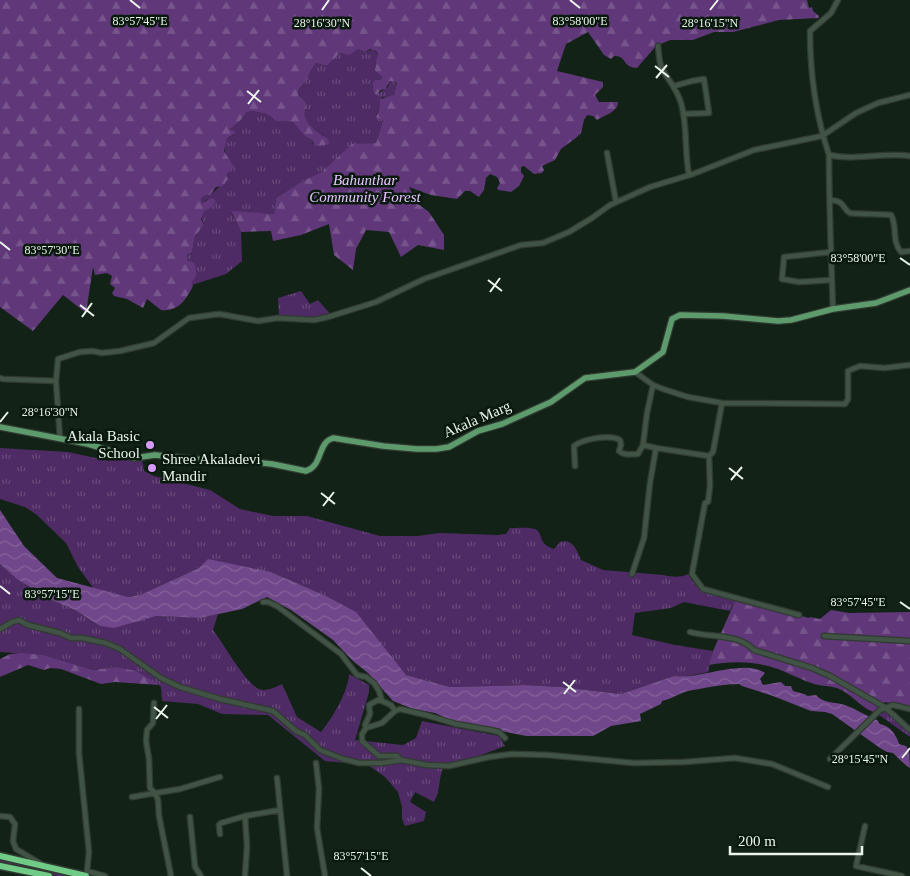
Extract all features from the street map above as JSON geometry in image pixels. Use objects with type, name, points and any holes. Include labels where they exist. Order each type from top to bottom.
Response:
[{"type":"highway","points":[[0,856],[86,876]]},
{"type":"highway","points":[[0,866],[27,874],[49,876]]},
{"type":"main road","name":"Akala Marg","points":[[0,428],[97,446],[134,458],[155,455],[213,461],[252,462],[306,471],[314,466],[322,446],[330,438],[383,446],[441,449],[478,431],[502,424],[552,402],[585,378],[635,372],[663,352],[670,323],[675,316],[723,316],[778,321],[791,320],[832,309],[876,303],[910,290]]},
{"type":"street","points":[[832,309],[831,252],[828,224],[830,200],[829,155],[822,136],[815,96],[810,31],[831,13],[838,0]]},
{"type":"street","points":[[658,46],[662,68],[674,86],[683,114],[687,141],[685,150],[689,175]]},
{"type":"street","points":[[674,86],[704,79],[709,113],[683,114]]},
{"type":"street","points":[[60,438],[56,381],[58,358],[80,352],[92,351],[102,353],[120,351],[154,343],[189,318],[219,314],[258,321],[278,318],[314,320],[376,302],[424,279],[520,245],[543,242],[584,223],[616,202],[650,187],[689,175],[754,150],[822,136],[856,113],[878,103],[910,95]]},
{"type":"street","points":[[607,153],[616,202]]},
{"type":"street","points":[[829,155],[851,158],[910,156]]},
{"type":"street","points":[[830,200],[836,200],[853,214],[892,215],[897,247],[901,252],[910,251]]},
{"type":"street","points":[[831,252],[784,256],[782,279],[799,282],[831,280]]},
{"type":"street","points":[[635,372],[653,385],[688,397],[722,403],[845,404],[848,399],[848,371],[860,366],[884,368],[910,365]]},
{"type":"street","points":[[0,378],[56,381]]},
{"type":"street","points":[[575,466],[574,446],[581,442],[602,437],[615,437],[620,440],[619,451],[622,454],[638,454],[643,445],[646,413],[653,385]]},
{"type":"street","points":[[643,445],[709,456],[714,452],[722,403]]},
{"type":"street","points":[[632,574],[644,538],[656,448]]},
{"type":"street","points":[[709,456],[710,486],[708,502],[705,503],[692,574],[703,589],[799,614]]},
{"type":"street","points":[[263,602],[277,606],[341,654],[357,675],[374,683],[382,701]]},
{"type":"street","points":[[0,629],[19,620],[28,625],[60,633],[70,638],[82,638],[106,643],[120,649],[162,678],[180,687],[220,699],[273,711],[296,731],[305,735],[320,750],[359,763],[401,760],[426,766],[449,766],[512,754],[634,762],[684,762],[735,758],[772,764],[828,787]]},
{"type":"street","points":[[690,632],[732,638],[750,646],[754,650],[812,668],[886,708],[910,730]]},
{"type":"street","points":[[824,636],[910,641]]},
{"type":"street","points":[[366,728],[364,725],[370,714],[369,705],[378,700],[391,706],[396,711]]},
{"type":"street","points":[[154,703],[153,723],[147,730],[146,741],[150,788],[155,793],[171,876]]},
{"type":"street","points":[[830,759],[880,710],[893,705],[910,709]]},
{"type":"street","points":[[79,708],[79,753],[89,852],[87,871],[104,876]]},
{"type":"street","points":[[401,760],[397,756],[379,756],[362,741],[362,734],[366,728],[382,722],[400,709],[456,724],[499,732],[505,738]]},
{"type":"street","points":[[316,763],[319,794],[317,828],[325,876]]},
{"type":"street","points":[[132,797],[180,789],[220,777]]},
{"type":"street","points":[[277,778],[287,876]]},
{"type":"street","points":[[220,834],[219,825],[221,823],[244,816],[280,810]]},
{"type":"street","points":[[0,816],[10,818],[15,824],[13,842],[16,849],[47,866]]},
{"type":"street","points":[[244,816],[247,846],[245,876]]},
{"type":"street","points":[[190,817],[195,867],[201,876]]},
{"type":"street","points":[[865,826],[856,866],[902,876]]},
{"type":"green space","name":"Bahunthar Community Forest","points":[[0,0],[807,0],[809,8],[812,7],[813,11],[819,16],[818,18],[779,20],[733,32],[714,32],[693,40],[670,40],[656,46],[637,68],[629,66],[618,56],[614,56],[611,59],[604,55],[588,32],[566,44],[557,71],[603,82],[603,87],[595,95],[599,102],[618,102],[616,108],[597,120],[593,116],[587,115],[581,133],[561,149],[555,160],[542,166],[544,170],[542,173],[534,174],[524,166],[521,167],[521,172],[524,176],[519,186],[511,192],[498,190],[497,188],[500,183],[497,177],[490,174],[486,178],[484,190],[479,197],[470,191],[465,191],[457,199],[431,195],[409,187],[417,203],[429,212],[444,235],[444,250],[418,245],[401,257],[389,232],[366,230],[356,249],[353,270],[334,255],[329,224],[301,235],[273,241],[271,231],[241,232],[231,211],[274,214],[276,198],[301,182],[322,172],[352,144],[376,143],[383,120],[376,117],[380,99],[394,95],[397,83],[389,81],[386,89],[381,90],[376,95],[373,90],[373,83],[375,80],[382,79],[382,77],[375,71],[378,54],[376,51],[370,49],[365,52],[358,49],[349,55],[340,53],[327,66],[316,63],[308,79],[298,90],[298,95],[307,105],[305,117],[307,121],[315,130],[328,139],[329,144],[315,146],[312,140],[305,136],[293,122],[276,121],[267,114],[252,111],[247,112],[230,129],[236,133],[227,138],[224,151],[234,167],[227,173],[228,179],[223,186],[216,187],[210,195],[204,196],[201,199],[202,203],[212,198],[216,201],[212,207],[204,211],[201,219],[204,225],[195,236],[192,252],[187,255],[187,260],[194,263],[196,274],[191,282],[193,286],[181,304],[172,309],[161,310],[147,299],[143,308],[127,299],[114,296],[112,293],[115,288],[110,284],[112,276],[107,273],[95,275],[93,267],[86,313],[63,295],[33,331],[0,307]]},
{"type":"green space","points":[[358,49],[365,52],[373,49],[378,54],[375,71],[382,79],[375,80],[379,93],[388,87],[389,81],[397,84],[394,95],[382,97],[381,99],[376,115],[383,120],[376,143],[352,145],[322,173],[301,182],[276,198],[274,214],[231,212],[241,232],[242,261],[226,274],[192,285],[190,282],[195,275],[196,269],[186,259],[187,255],[192,252],[195,236],[204,225],[201,216],[208,199],[202,203],[201,199],[204,196],[210,195],[228,179],[227,173],[230,161],[225,153],[225,144],[227,138],[235,134],[229,130],[247,112],[252,111],[267,114],[273,119],[293,122],[312,140],[313,144],[326,144],[323,135],[313,128],[305,118],[307,105],[298,95],[298,90],[308,79],[316,63],[327,66],[340,53],[345,54]]},
{"type":"green space","points":[[301,291],[310,304],[318,300],[331,315],[307,318],[279,316],[278,298]]},
{"type":"green space","points":[[0,448],[68,452],[109,461],[112,452],[142,459],[144,471],[154,476],[210,490],[240,509],[273,516],[307,516],[380,536],[418,536],[439,533],[497,535],[506,534],[510,528],[532,528],[538,531],[543,542],[549,547],[554,549],[560,542],[568,542],[574,546],[581,560],[603,570],[673,577],[688,574],[703,591],[736,599],[730,611],[684,602],[671,608],[635,613],[632,635],[713,651],[708,672],[683,677],[674,676],[621,694],[524,685],[450,687],[406,675],[324,595],[271,572],[199,568],[140,595],[128,597],[94,589],[78,567],[66,543],[37,515],[25,507],[0,499]]},
{"type":"green space","points":[[0,564],[26,585],[49,599],[75,610],[100,626],[156,616],[200,618],[218,614],[213,630],[248,680],[262,690],[271,689],[282,684],[297,717],[321,732],[339,704],[346,689],[349,674],[369,685],[369,692],[355,740],[403,745],[416,738],[422,721],[499,736],[505,746],[444,766],[434,802],[415,792],[410,802],[426,812],[424,821],[405,826],[402,819],[402,807],[398,792],[385,777],[368,765],[325,761],[268,715],[222,714],[198,704],[162,701],[161,687],[159,685],[115,667],[93,670],[44,655],[0,652]]},
{"type":"green space","points":[[736,599],[809,618],[820,619],[831,610],[849,613],[910,612],[910,707],[885,702],[873,712],[837,688],[814,684],[770,666],[744,662],[709,665],[713,651]]},
{"type":"green space","points":[[10,654],[44,655],[93,670],[115,667],[136,671],[159,685],[115,682],[101,684],[61,669],[50,668],[44,670],[28,665],[0,677],[0,659]]},
{"type":"green space","points":[[886,711],[910,731],[910,737],[879,715]]},
{"type":"green space","points":[[0,860],[72,876],[57,876],[0,862]]},
{"type":"water","points":[[0,510],[24,546],[57,578],[128,597],[140,595],[199,568],[208,559],[271,572],[324,595],[356,612],[406,675],[450,687],[524,685],[621,694],[674,676],[695,675],[733,668],[756,669],[765,673],[760,679],[763,685],[781,682],[785,686],[791,686],[793,691],[808,696],[816,695],[825,701],[845,705],[877,720],[892,731],[899,744],[906,746],[909,750],[910,768],[893,753],[880,748],[832,714],[811,711],[739,684],[719,685],[685,692],[662,701],[661,704],[640,714],[641,721],[611,726],[593,736],[526,736],[448,719],[435,713],[413,709],[393,701],[368,673],[353,661],[333,640],[291,610],[267,597],[242,609],[200,618],[156,616],[114,628],[100,626],[75,610],[49,599],[17,579],[0,564]]},
{"type":"place","name":"Akala Basic School","points":[[150,445]]},
{"type":"place","name":"Shree Akaladevi Mandir","points":[[152,468]]}]
